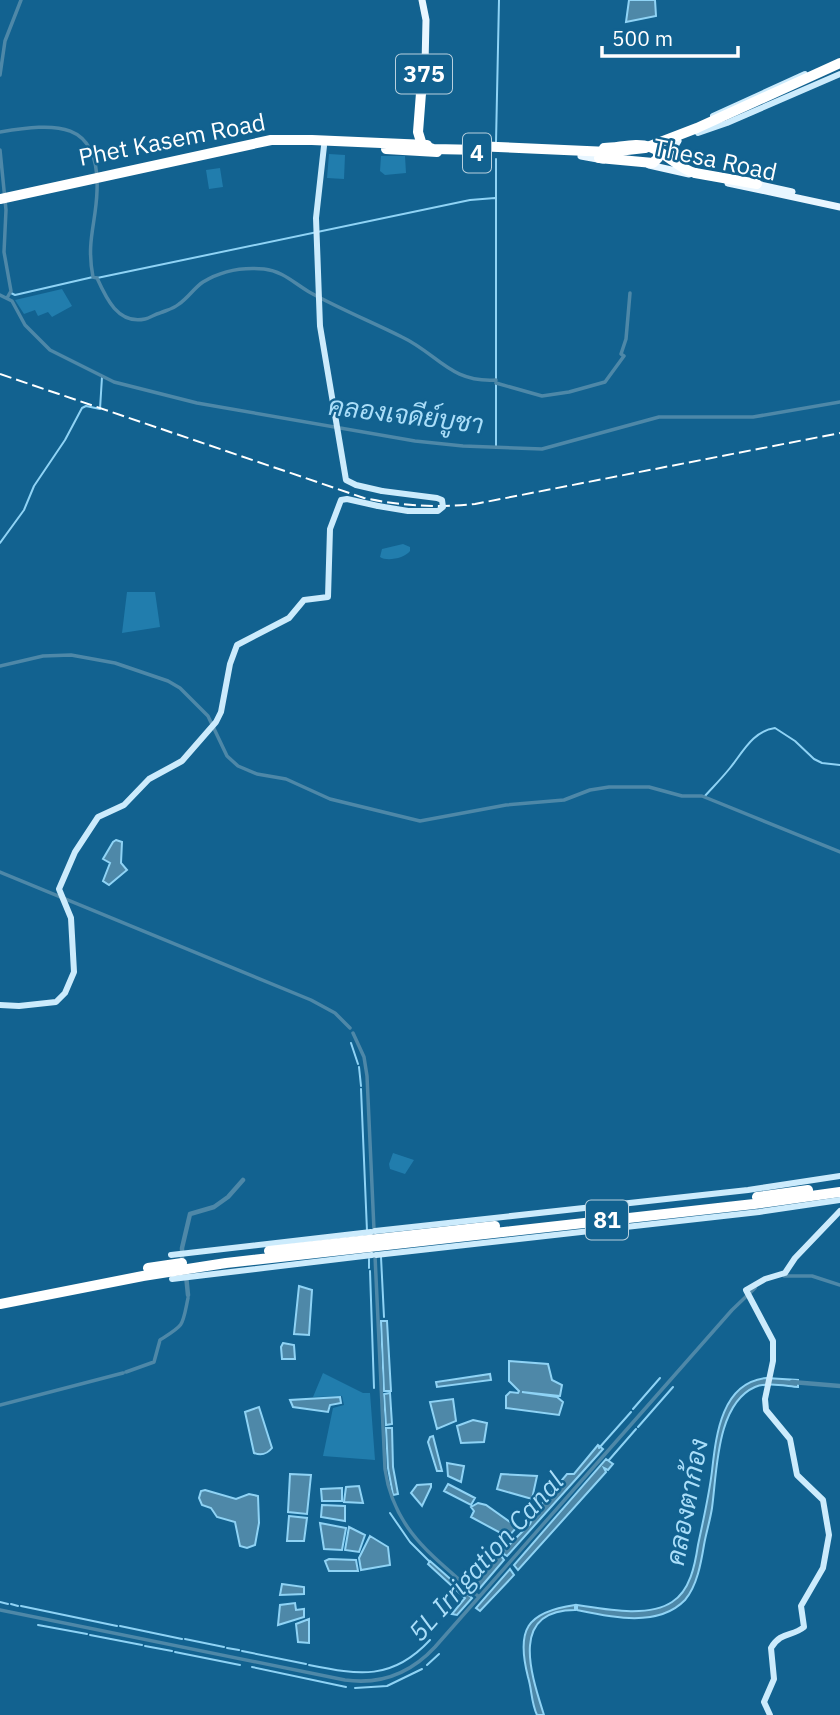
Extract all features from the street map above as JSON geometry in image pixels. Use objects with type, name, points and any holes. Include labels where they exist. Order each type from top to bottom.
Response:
[{"type":"highway","points":[[421,60],[418,132],[422,145],[429,149],[577,156]]},
{"type":"highway","name":"Phet Kasem Road","points":[[98,179],[261,147],[324,146],[594,157],[642,153],[677,141],[815,74],[839,67]]},
{"type":"highway","name":"Phet Kasem Road","points":[[3,201],[271,140],[418,140],[609,152],[645,148],[698,130],[839,67]]},
{"type":"highway","points":[[531,149],[642,145],[657,151],[680,168],[757,184]]},
{"type":"highway","points":[[594,157],[655,163],[657,151]]},
{"type":"highway","name":"81","points":[[718,1205],[840,1185]]},
{"type":"highway","name":"81","points":[[0,1304],[168,1272],[183,1264],[840,1192]]},
{"type":"highway","name":"81","points":[[0,1297],[168,1272]]},
{"type":"main road","name":"375","points":[[418,140],[423,25],[420,0]]},
{"type":"main road","name":"375","points":[[418,140],[426,30],[420,0]]},
{"type":"main road","name":"Thesa Road","points":[[677,141],[673,148],[673,159],[691,169],[795,195]]},
{"type":"main road","points":[[668,170],[661,159],[665,155],[673,159]]},
{"type":"main road","name":"Thesa Road","points":[[577,156],[638,163],[840,205]]},
{"type":"street","points":[[0,1005],[24,1006],[56,1002],[65,993],[74,965],[71,918],[61,898],[61,882],[82,839],[95,820],[124,805],[153,776],[179,763],[216,722],[221,712],[230,664],[237,645],[290,617],[302,601],[328,597],[330,529],[340,502],[344,498],[424,512],[438,512],[443,507],[442,500],[437,498],[382,491],[346,480],[320,326],[316,209],[324,146]]},
{"type":"street","points":[[168,1272],[183,1264],[373,1232],[748,1190],[840,1176]]},
{"type":"street","points":[[183,1264],[374,1255],[759,1212],[840,1200]]},
{"type":"street","points":[[770,1715],[764,1702],[773,1685],[771,1647],[783,1635],[804,1627],[800,1606],[822,1572],[830,1538],[822,1500],[797,1475],[790,1438],[767,1412],[765,1399],[774,1351],[773,1341],[747,1293],[765,1279],[785,1273],[795,1258],[840,1211]]},
{"type":"shaded area","points":[[629,0],[655,0],[656,16],[626,22]]},
{"type":"shaded area","points":[[329,154],[345,155],[344,179],[327,178]]},
{"type":"shaded area","points":[[381,156],[405,156],[406,173],[385,175],[380,171]]},
{"type":"shaded area","points":[[220,168],[223,187],[209,189],[206,170]]},
{"type":"shaded area","points":[[62,289],[72,306],[52,317],[48,312],[38,316],[35,310],[24,314],[15,300]]},
{"type":"shaded area","points":[[403,544],[410,547],[410,551],[404,556],[391,559],[380,557],[382,549]]},
{"type":"shaded area","points":[[127,592],[155,592],[160,627],[122,633]]},
{"type":"shaded area","points":[[116,840],[122,842],[121,863],[127,870],[109,885],[103,881],[110,863],[103,859]]},
{"type":"shaded area","points":[[393,1153],[414,1160],[405,1174],[390,1169]]},
{"type":"shaded area","points":[[299,1286],[312,1290],[309,1335],[294,1334]]},
{"type":"shaded area","points":[[381,1321],[387,1321],[391,1391],[384,1391]]},
{"type":"shaded area","points":[[283,1343],[294,1345],[295,1359],[282,1359]]},
{"type":"shaded area","points":[[509,1361],[548,1364],[552,1380],[562,1385],[560,1396],[522,1392],[557,1397],[563,1402],[559,1415],[506,1408],[506,1396],[510,1392],[519,1391],[509,1381]]},
{"type":"shaded area","points":[[323,1373],[363,1393],[370,1393],[375,1460],[323,1456],[333,1408],[344,1405],[342,1396],[313,1397]]},
{"type":"shaded area","points":[[490,1374],[491,1380],[437,1387],[436,1382]]},
{"type":"shaded area","points":[[766,1378],[798,1380],[798,1387],[755,1387],[742,1396],[733,1408],[721,1441],[712,1508],[700,1567],[693,1588],[685,1600],[674,1609],[648,1617],[619,1617],[577,1610],[577,1605],[626,1611],[651,1610],[672,1602],[683,1591],[691,1577],[695,1561],[716,1442],[724,1413],[739,1390],[751,1382]]},
{"type":"shaded area","points":[[390,1393],[392,1424],[386,1425],[384,1394]]},
{"type":"shaded area","points":[[340,1397],[341,1403],[330,1405],[328,1412],[293,1407],[290,1400]]},
{"type":"shaded area","points":[[453,1399],[456,1421],[437,1429],[430,1402]]},
{"type":"shaded area","points":[[259,1407],[272,1448],[267,1453],[260,1454],[254,1453],[245,1412]]},
{"type":"shaded area","points":[[473,1420],[487,1423],[484,1442],[461,1443],[457,1426]]},
{"type":"shaded area","points":[[386,1428],[392,1428],[393,1467],[398,1494],[393,1495],[388,1468]]},
{"type":"shaded area","points":[[433,1436],[442,1471],[437,1471],[428,1442]]},
{"type":"shaded area","points":[[598,1445],[603,1449],[507,1556],[504,1554],[503,1551],[530,1524],[535,1512],[567,1474],[574,1474]]},
{"type":"shaded area","points":[[606,1459],[613,1464],[608,1470],[604,1468],[606,1472],[518,1570],[514,1565]]},
{"type":"shaded area","points":[[447,1463],[464,1466],[461,1482],[448,1476]]},
{"type":"shaded area","points":[[290,1474],[311,1475],[307,1514],[288,1512]]},
{"type":"shaded area","points":[[501,1474],[537,1476],[532,1499],[497,1489]]},
{"type":"shaded area","points":[[431,1484],[422,1506],[411,1493],[417,1485]]},
{"type":"shaded area","points":[[448,1484],[475,1498],[471,1505],[444,1491]]},
{"type":"shaded area","points":[[359,1486],[363,1503],[344,1502],[346,1487]]},
{"type":"shaded area","points":[[342,1488],[342,1501],[322,1501],[321,1489]]},
{"type":"shaded area","points":[[201,1491],[236,1499],[249,1494],[258,1496],[259,1523],[255,1545],[247,1548],[240,1546],[235,1522],[217,1517],[211,1508],[202,1505],[199,1498]]},
{"type":"shaded area","points":[[478,1503],[486,1505],[517,1527],[508,1537],[471,1517],[474,1511],[471,1507]]},
{"type":"shaded area","points":[[322,1505],[345,1506],[345,1521],[321,1517]]},
{"type":"shaded area","points":[[289,1516],[307,1518],[304,1541],[287,1541]]},
{"type":"shaded area","points":[[320,1523],[346,1528],[342,1550],[324,1549]]},
{"type":"shaded area","points":[[349,1527],[365,1535],[359,1552],[345,1550]]},
{"type":"shaded area","points":[[370,1536],[388,1547],[390,1565],[361,1570],[359,1558]]},
{"type":"shaded area","points":[[499,1553],[504,1560],[480,1588],[476,1582]]},
{"type":"shaded area","points":[[356,1560],[358,1571],[329,1571],[325,1561]]},
{"type":"shaded area","points":[[430,1561],[472,1598],[457,1615],[452,1614],[465,1598],[428,1564]]},
{"type":"shaded area","points":[[510,1569],[514,1575],[480,1611],[476,1608]]},
{"type":"shaded area","points":[[282,1584],[304,1587],[304,1594],[280,1595]]},
{"type":"shaded area","points":[[295,1603],[296,1610],[304,1609],[304,1617],[278,1625],[280,1605]]},
{"type":"shaded area","points":[[575,1605],[575,1610],[554,1613],[540,1621],[533,1632],[531,1664],[544,1715],[537,1715],[525,1661],[525,1635],[535,1618],[558,1608]]},
{"type":"shaded area","points":[[309,1619],[309,1643],[298,1642],[296,1624]]},
{"type":"waterway","points":[[0,75],[5,41],[21,0]]},
{"type":"waterway","points":[[496,142],[499,0]]},
{"type":"waterway","points":[[0,132],[39,127],[56,128],[70,131],[82,138],[91,150],[96,167],[97,191],[91,243],[93,277],[97,278],[114,308],[127,318],[145,319],[172,308],[203,282],[217,275],[240,269],[271,270],[322,299],[402,337],[456,372],[480,380],[496,380]]},
{"type":"waterway","points":[[0,150],[6,210],[4,252],[11,291],[7,298]]},
{"type":"waterway","points":[[496,159],[496,448]]},
{"type":"waterway","points":[[97,278],[470,200],[495,198]]},
{"type":"waterway","points":[[11,293],[15,295],[93,277]]},
{"type":"waterway","points":[[496,383],[542,396],[605,382],[624,356],[621,354],[626,339],[630,293]]},
{"type":"waterway","name":"คลองเจดีย์บูชา","points":[[0,295],[12,301],[25,325],[50,350],[114,382],[197,403],[415,441],[542,449],[659,417],[753,417],[840,402]]},
{"type":"waterway","points":[[0,543],[24,510],[34,486],[65,440],[82,408],[86,406],[100,409],[102,377]]},
{"type":"waterway","points":[[0,666],[43,656],[71,655],[115,663],[168,681],[180,688],[208,716],[227,756],[238,766],[257,774],[286,779],[330,799],[420,821],[506,805],[564,800],[590,790],[609,787],[649,787],[682,796],[702,796],[840,852]]},
{"type":"waterway","points":[[704,797],[755,738],[775,728],[795,741],[814,759],[840,765]]},
{"type":"waterway","points":[[0,872],[311,1000],[335,1013],[350,1028]]},
{"type":"waterway","points":[[353,1033],[364,1057],[367,1076],[374,1230]]},
{"type":"waterway","points":[[351,1043],[358,1064]]},
{"type":"waterway","points":[[359,1067],[361,1086]]},
{"type":"waterway","points":[[361,1089],[367,1231]]},
{"type":"waterway","points":[[182,1263],[182,1248],[190,1214],[214,1207],[228,1197],[243,1180]]},
{"type":"waterway","points":[[375,1256],[385,1469],[390,1491],[397,1510],[419,1542],[479,1597]]},
{"type":"waterway","points":[[381,1257],[384,1317]]},
{"type":"waterway","points":[[369,1259],[369,1268]]},
{"type":"waterway","points":[[370,1271],[374,1388]]},
{"type":"waterway","points":[[186,1275],[188,1295]]},
{"type":"waterway","name":"5L Irrigation Canal","points":[[784,1276],[812,1276],[840,1285]]},
{"type":"waterway","name":"5L Irrigation Canal","points":[[0,1610],[345,1680],[371,1681],[405,1671],[435,1647],[732,1310],[755,1288]]},
{"type":"waterway","points":[[126,1372],[154,1362],[160,1340],[181,1324],[188,1298]]},
{"type":"waterway","points":[[0,1405],[123,1373]]},
{"type":"waterway","points":[[633,1409],[660,1378]]},
{"type":"waterway","name":"คลองตาก้อง","points":[[792,1382],[840,1386]]},
{"type":"waterway","points":[[638,1427],[673,1387]]},
{"type":"waterway","points":[[599,1448],[631,1412]]},
{"type":"waterway","points":[[609,1460],[636,1429]]},
{"type":"waterway","points":[[390,1513],[410,1542],[430,1562]]},
{"type":"waterway","points":[[0,1602],[8,1604]]},
{"type":"waterway","points":[[11,1604],[18,1606]]},
{"type":"waterway","points":[[21,1606],[117,1626]]},
{"type":"waterway","points":[[38,1625],[87,1634]]},
{"type":"waterway","points":[[120,1626],[182,1639]]},
{"type":"waterway","points":[[90,1635],[142,1645]]},
{"type":"waterway","points":[[185,1639],[224,1647]]},
{"type":"waterway","points":[[309,1665],[344,1671],[374,1672],[402,1663],[430,1640]]},
{"type":"waterway","points":[[145,1646],[172,1651]]},
{"type":"waterway","points":[[227,1648],[239,1650]]},
{"type":"waterway","points":[[242,1651],[306,1664]]},
{"type":"waterway","points":[[175,1652],[240,1665]]},
{"type":"waterway","points":[[427,1665],[439,1654]]},
{"type":"waterway","points":[[252,1667],[346,1687]]},
{"type":"waterway","points":[[355,1688],[387,1686],[422,1669]]},
{"type":"railway","points":[[0,374],[364,498],[419,506],[475,504],[840,433]]}]
